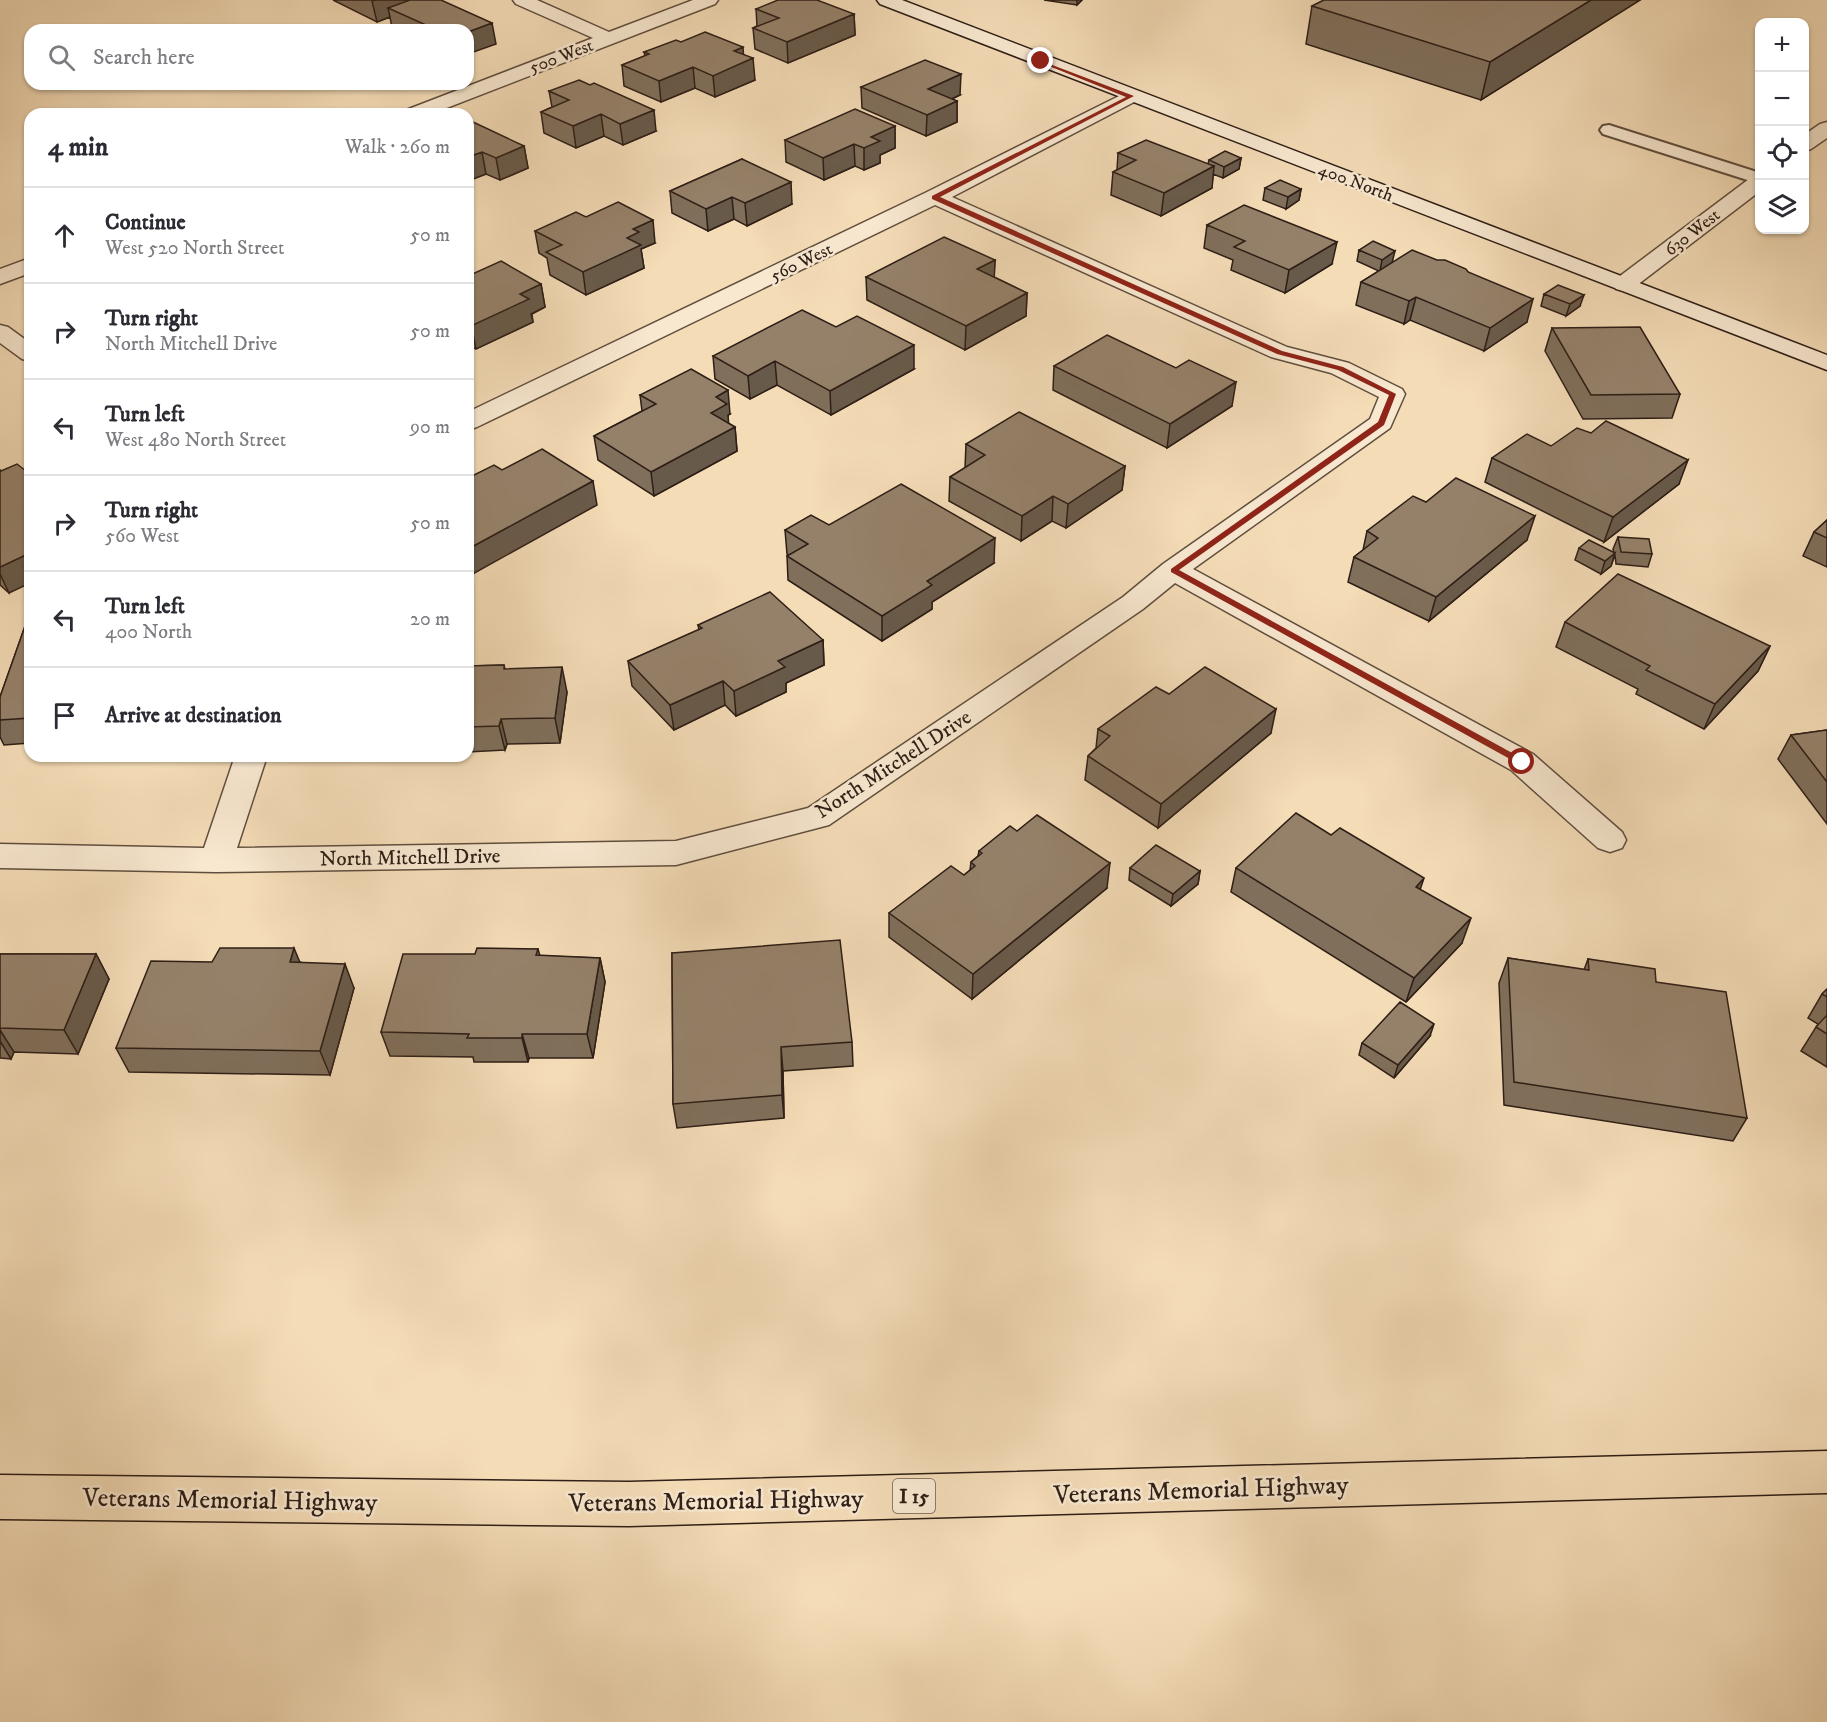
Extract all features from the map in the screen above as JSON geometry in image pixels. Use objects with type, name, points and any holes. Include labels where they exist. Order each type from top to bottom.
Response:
[{"type":"highway","name":"Veterans Memorial Highway","points":[[0,1497],[629,1504],[1827,1472]]},
{"type":"street","points":[[522,0],[607,38]]},
{"type":"street","name":"500 West","points":[[428,108],[709,0]]},
{"type":"street","name":"400 North","points":[[886,0],[1827,363]]},
{"type":"street","name":"560 West","points":[[474,419],[935,197],[1131,96]]},
{"type":"street","points":[[1809,141],[1827,128]]},
{"type":"street","name":"630 West","points":[[1624,284],[1759,180]]},
{"type":"street","name":"North Mitchell Drive","points":[[0,856],[216,860],[676,852],[818,817],[1133,603],[1173,570],[1381,423],[1393,394],[1340,368],[1279,352],[935,197]]},
{"type":"street","points":[[0,277],[24,267]]},
{"type":"street","points":[[0,332],[24,350]]},
{"type":"street","points":[[1173,570],[1522,762],[1610,840]]},
{"type":"street","points":[[216,860],[249,762]]},
{"type":"lane","points":[[1609,130],[1755,177]]},
{"type":"building","points":[[410,0],[441,0],[492,23],[474,30],[474,24],[424,24],[388,8]]},
{"type":"building","points":[[778,0],[817,0],[854,14],[787,42],[753,28],[779,18],[756,9]]},
{"type":"building","points":[[1324,0],[1591,0],[1490,62],[1312,6]]},
{"type":"building","points":[[705,32],[743,47],[734,51],[753,58],[713,76],[693,67],[659,81],[622,65],[649,54],[644,52],[676,40],[681,42]]},
{"type":"building","points":[[925,60],[961,74],[928,89],[957,101],[927,115],[861,87]]},
{"type":"building","points":[[579,80],[590,85],[594,83],[654,110],[620,124],[601,114],[573,126],[541,112],[569,100],[549,91]]},
{"type":"building","points":[[855,109],[895,126],[871,137],[880,141],[864,148],[854,144],[823,158],[785,140]]},
{"type":"building","points":[[474,122],[524,146],[496,158],[482,152],[474,155]]},
{"type":"building","points":[[1146,140],[1214,166],[1164,193],[1113,172],[1136,160],[1118,153]]},
{"type":"building","points":[[1225,151],[1241,158],[1224,167],[1209,160]]},
{"type":"building","points":[[742,159],[791,182],[745,203],[732,197],[706,209],[670,191]]},
{"type":"building","points":[[1280,180],[1301,189],[1288,197],[1265,188]]},
{"type":"building","points":[[618,202],[653,220],[633,229],[639,232],[627,238],[641,245],[583,272],[546,252],[562,245],[535,231],[576,212],[586,217]]},
{"type":"building","points":[[1244,205],[1337,242],[1289,270],[1234,247],[1245,241],[1207,225]]},
{"type":"building","points":[[944,237],[995,260],[977,269],[1027,293],[966,326],[866,277]]},
{"type":"building","points":[[1373,241],[1395,251],[1382,260],[1359,250]]},
{"type":"building","points":[[1412,250],[1437,260],[1445,260],[1533,299],[1490,328],[1416,297],[1409,301],[1361,282]]},
{"type":"building","points":[[501,261],[541,284],[520,294],[529,299],[474,325],[474,273]]},
{"type":"building","points":[[1558,285],[1584,295],[1570,304],[1544,294]]},
{"type":"building","points":[[802,310],[836,327],[857,316],[914,345],[830,391],[775,361],[748,376],[713,356]]},
{"type":"building","points":[[1640,327],[1680,394],[1591,395],[1552,328]]},
{"type":"building","points":[[1107,335],[1176,368],[1189,360],[1236,382],[1170,424],[1054,366]]},
{"type":"building","points":[[691,369],[728,390],[716,397],[727,404],[711,413],[735,427],[651,472],[594,436],[656,404],[640,395]]},
{"type":"building","points":[[1019,412],[1125,466],[1068,504],[1053,496],[1022,516],[950,477],[985,455],[966,444]]},
{"type":"building","points":[[1606,421],[1688,460],[1613,517],[1492,458],[1527,434],[1551,446],[1577,428],[1591,433]]},
{"type":"building","points":[[542,449],[593,481],[474,546],[474,475],[494,465],[502,470]]},
{"type":"building","points":[[17,464],[24,469],[24,556],[0,567],[0,470]]},
{"type":"building","points":[[1456,478],[1535,516],[1436,597],[1354,557],[1378,538],[1367,531],[1413,496],[1426,502]]},
{"type":"building","points":[[901,484],[995,538],[927,581],[932,585],[882,616],[787,556],[808,544],[785,530],[811,515],[829,525]]},
{"type":"building","points":[[1827,520],[1827,538],[1814,532]]},
{"type":"building","points":[[1618,537],[1649,539],[1652,554],[1621,552]]},
{"type":"building","points":[[1589,540],[1615,553],[1605,561],[1579,548]]},
{"type":"building","points":[[1618,574],[1770,646],[1715,704],[1646,670],[1650,666],[1565,622]]},
{"type":"building","points":[[770,592],[823,640],[778,661],[785,667],[734,691],[723,681],[670,705],[628,661],[702,628],[698,625]]},
{"type":"building","points":[[24,629],[24,718],[0,720],[0,697]]},
{"type":"building","points":[[504,665],[504,669],[562,667],[555,718],[501,719],[499,726],[474,727],[474,666]]},
{"type":"building","points":[[1205,667],[1276,709],[1161,804],[1088,756],[1110,736],[1098,729],[1156,687],[1169,694]]},
{"type":"building","points":[[1827,730],[1827,782],[1791,735]]},
{"type":"building","points":[[1296,813],[1331,835],[1340,828],[1424,878],[1416,887],[1471,918],[1414,978],[1236,868]]},
{"type":"building","points":[[1037,815],[1110,863],[973,974],[889,913],[951,866],[964,875],[975,866],[971,862],[982,853],[979,851],[1010,826],[1017,831]]},
{"type":"building","points":[[1156,845],[1200,871],[1173,894],[1130,868]]},
{"type":"building","points":[[840,940],[852,1042],[781,1047],[782,1095],[673,1104],[672,953]]},
{"type":"building","points":[[220,948],[294,948],[290,962],[345,964],[320,1051],[116,1048],[151,961],[212,962]]},
{"type":"building","points":[[477,948],[538,949],[536,955],[600,958],[587,1034],[522,1034],[522,1038],[467,1038],[469,1034],[381,1032],[403,954],[475,954]]},
{"type":"building","points":[[0,954],[96,954],[64,1030],[0,1028]]},
{"type":"building","points":[[1508,958],[1589,970],[1588,959],[1655,969],[1656,982],[1726,992],[1747,1118],[1514,1082]]},
{"type":"building","points":[[1400,1002],[1434,1024],[1398,1065],[1362,1043]]},
{"type":"building","points":[[1827,1015],[1827,1034],[1816,1027]]},
{"type":"route","points":[[1041,61],[1131,96],[935,197],[1279,352],[1340,368],[1393,394],[1381,423],[1216,542],[1173,570],[1522,762]]}]
